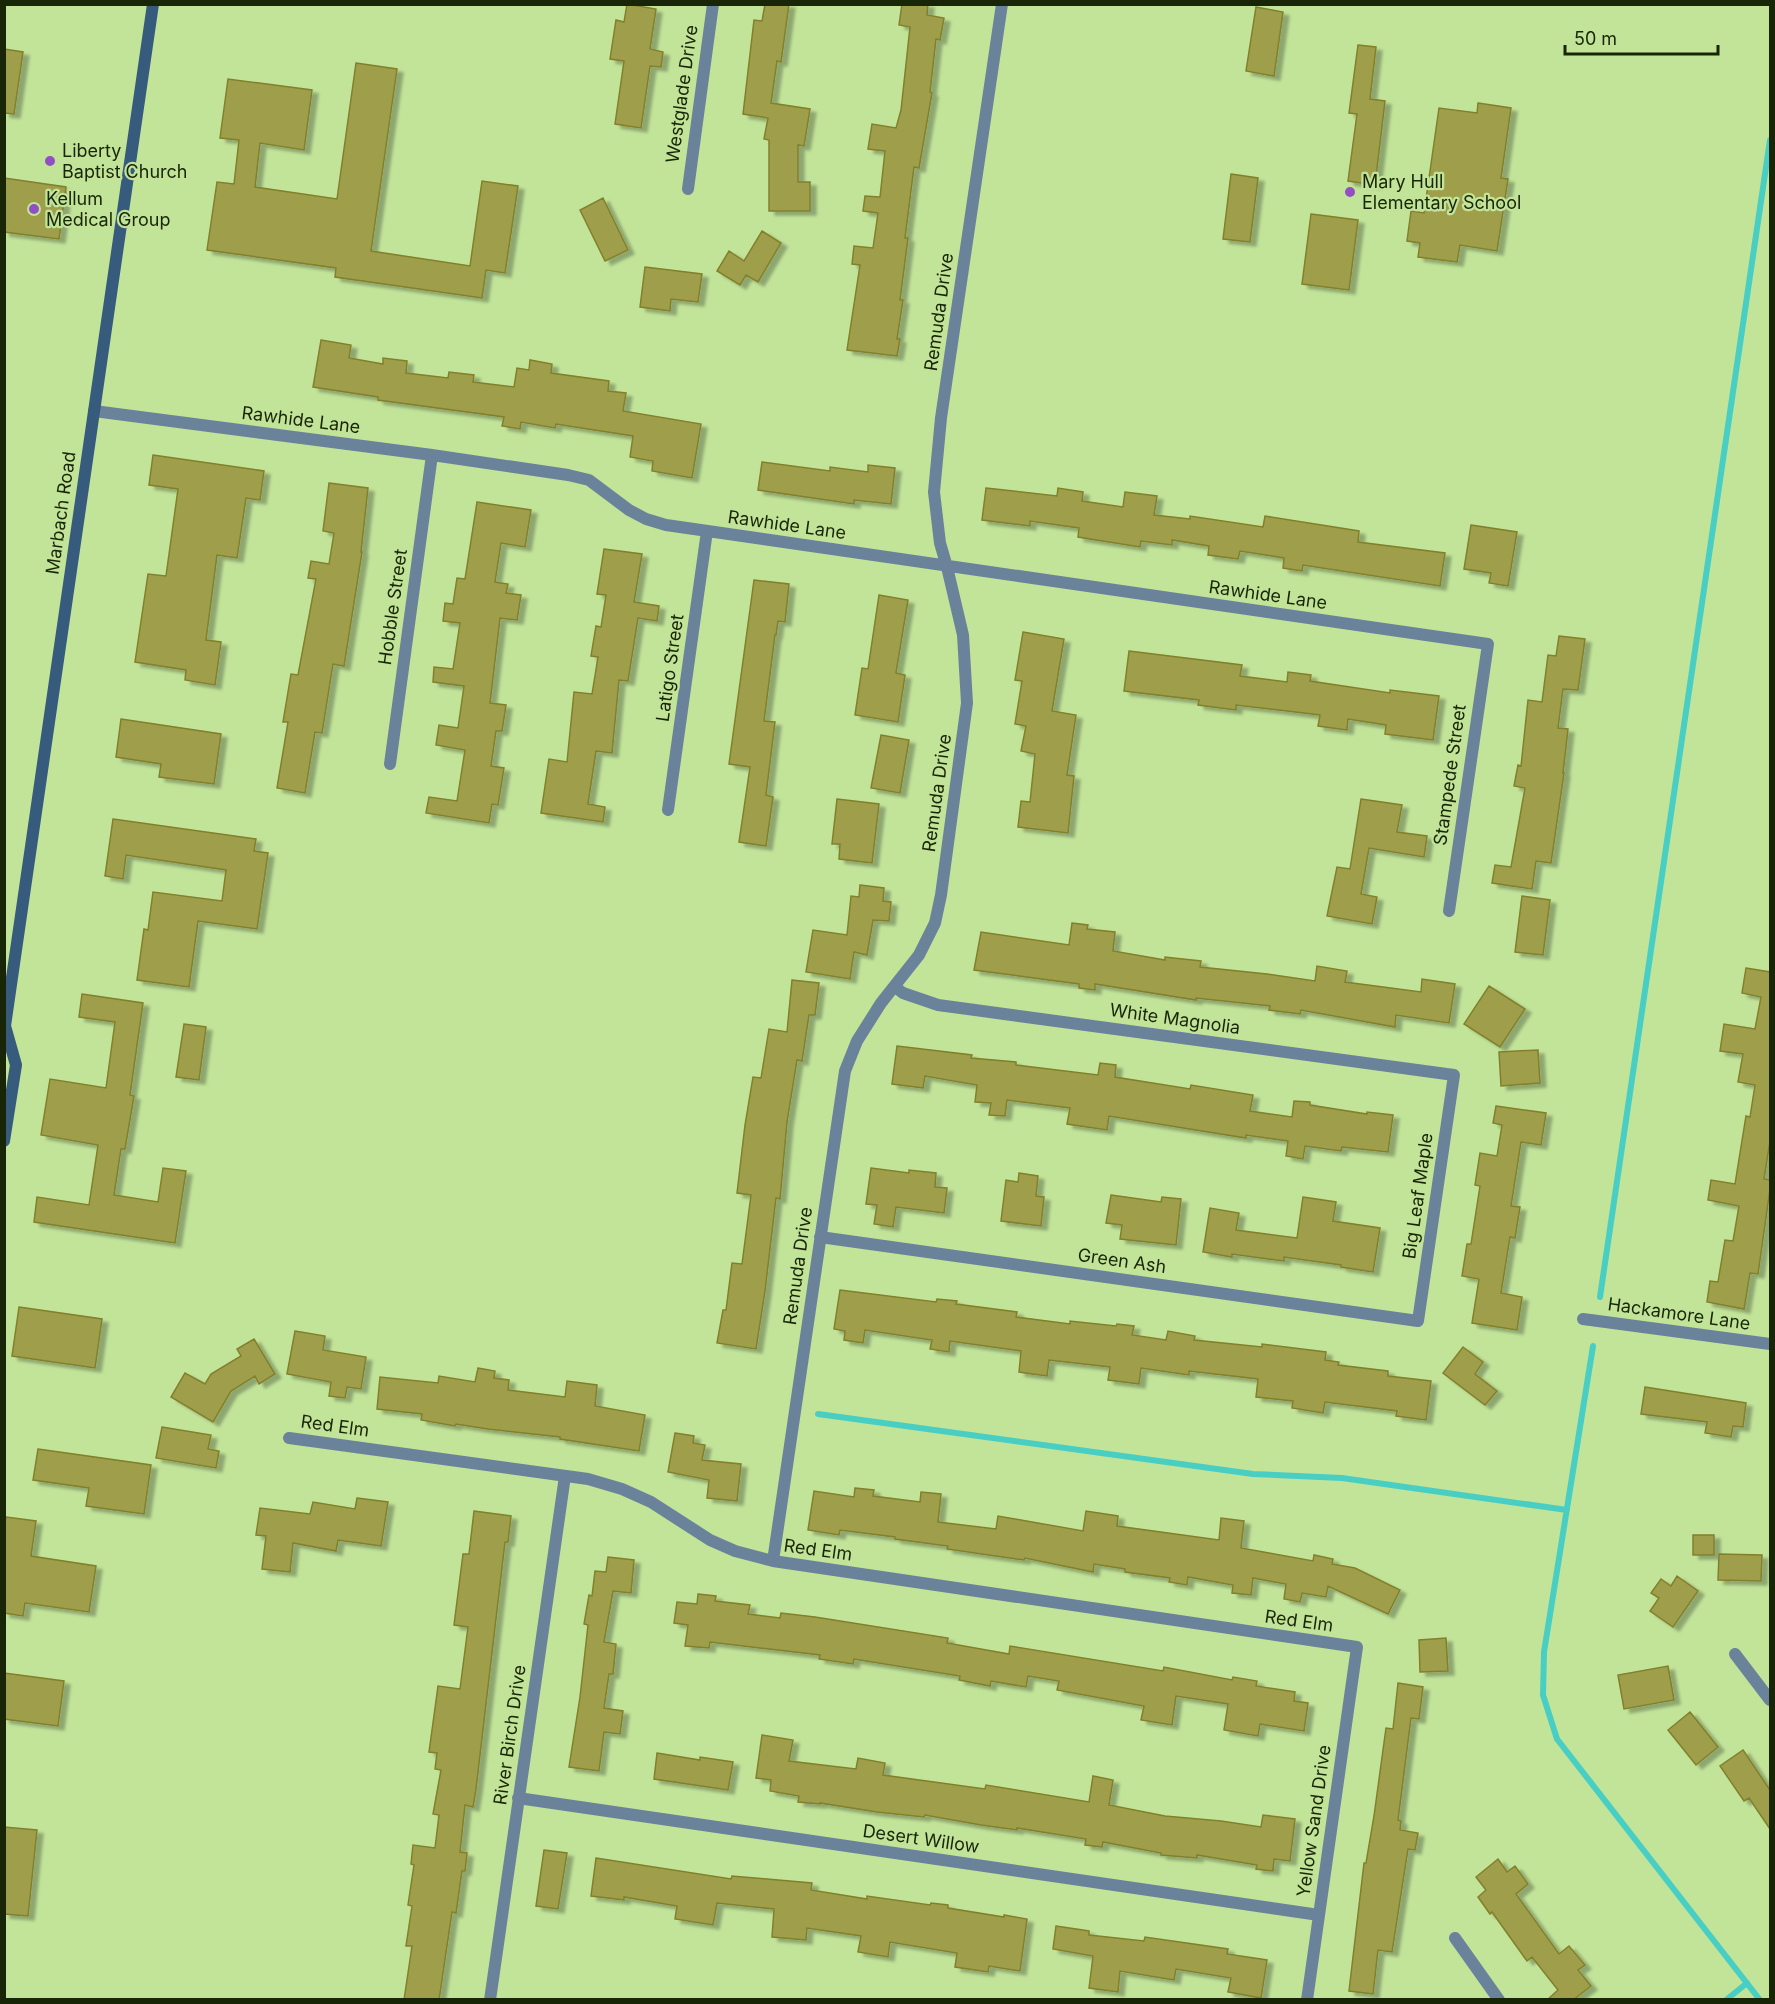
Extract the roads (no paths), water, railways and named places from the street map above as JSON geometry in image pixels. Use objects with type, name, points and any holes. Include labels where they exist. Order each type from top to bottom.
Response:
[{"type":"main road","name":"Marbach Road","points":[[4,1141],[16,1065],[5,1026],[153,4]]},
{"type":"street","name":"Westglade Drive","points":[[688,189],[713,4]]},
{"type":"street","name":"Remuda Drive","points":[[773,1562],[845,1071],[857,1041],[880,1003],[919,955],[935,923],[941,895],[967,704],[963,635],[940,543],[934,492],[940,429],[1002,4]]},
{"type":"street","name":"Rawhide Lane","points":[[94,411],[568,475],[589,480],[623,506],[646,519],[666,525],[1488,644]]},
{"type":"street","name":"Hobble Street","points":[[390,764],[432,455]]},
{"type":"street","name":"Latigo Street","points":[[668,810],[706,531]]},
{"type":"street","name":"Stampede Street","points":[[1449,911],[1488,644]]},
{"type":"street","name":"White Magnolia","points":[[895,987],[903,993],[938,1005],[1454,1076]]},
{"type":"street","name":"Big Leaf Maple","points":[[1418,1321],[1454,1076]]},
{"type":"street","name":"Green Ash","points":[[820,1237],[1418,1321]]},
{"type":"street","name":"Hackamore Lane","points":[[1583,1319],[1770,1344]]},
{"type":"street","name":"Red Elm","points":[[289,1438],[588,1479],[622,1489],[651,1502],[710,1540],[735,1551],[773,1562],[1358,1647]]},
{"type":"street","name":"River Birch Drive","points":[[490,2000],[566,1476]]},
{"type":"street","name":"Yellow Sand Drive","points":[[1306,2000],[1358,1647]]},
{"type":"street","points":[[1735,1654],[1770,1700]]},
{"type":"street","name":"Desert Willow","points":[[519,1798],[1319,1915]]},
{"type":"street","points":[[1455,1938],[1499,2000]]},
{"type":"waterway","points":[[1600,1297],[1770,140]]},
{"type":"waterway","points":[[1593,1346],[1544,1652],[1543,1695],[1557,1739],[1760,2000]]},
{"type":"waterway","points":[[818,1414],[1253,1474],[1342,1478],[1567,1510]]},
{"type":"waterway","points":[[1726,2000],[1747,1983]]},
{"type":"place","name":"Liberty Baptist Church","points":[[50,161]]},
{"type":"place","name":"Mary Hull Elementary School","points":[[1350,192]]},
{"type":"place","name":"Kellum Medical Group","points":[[34,209]]}]
